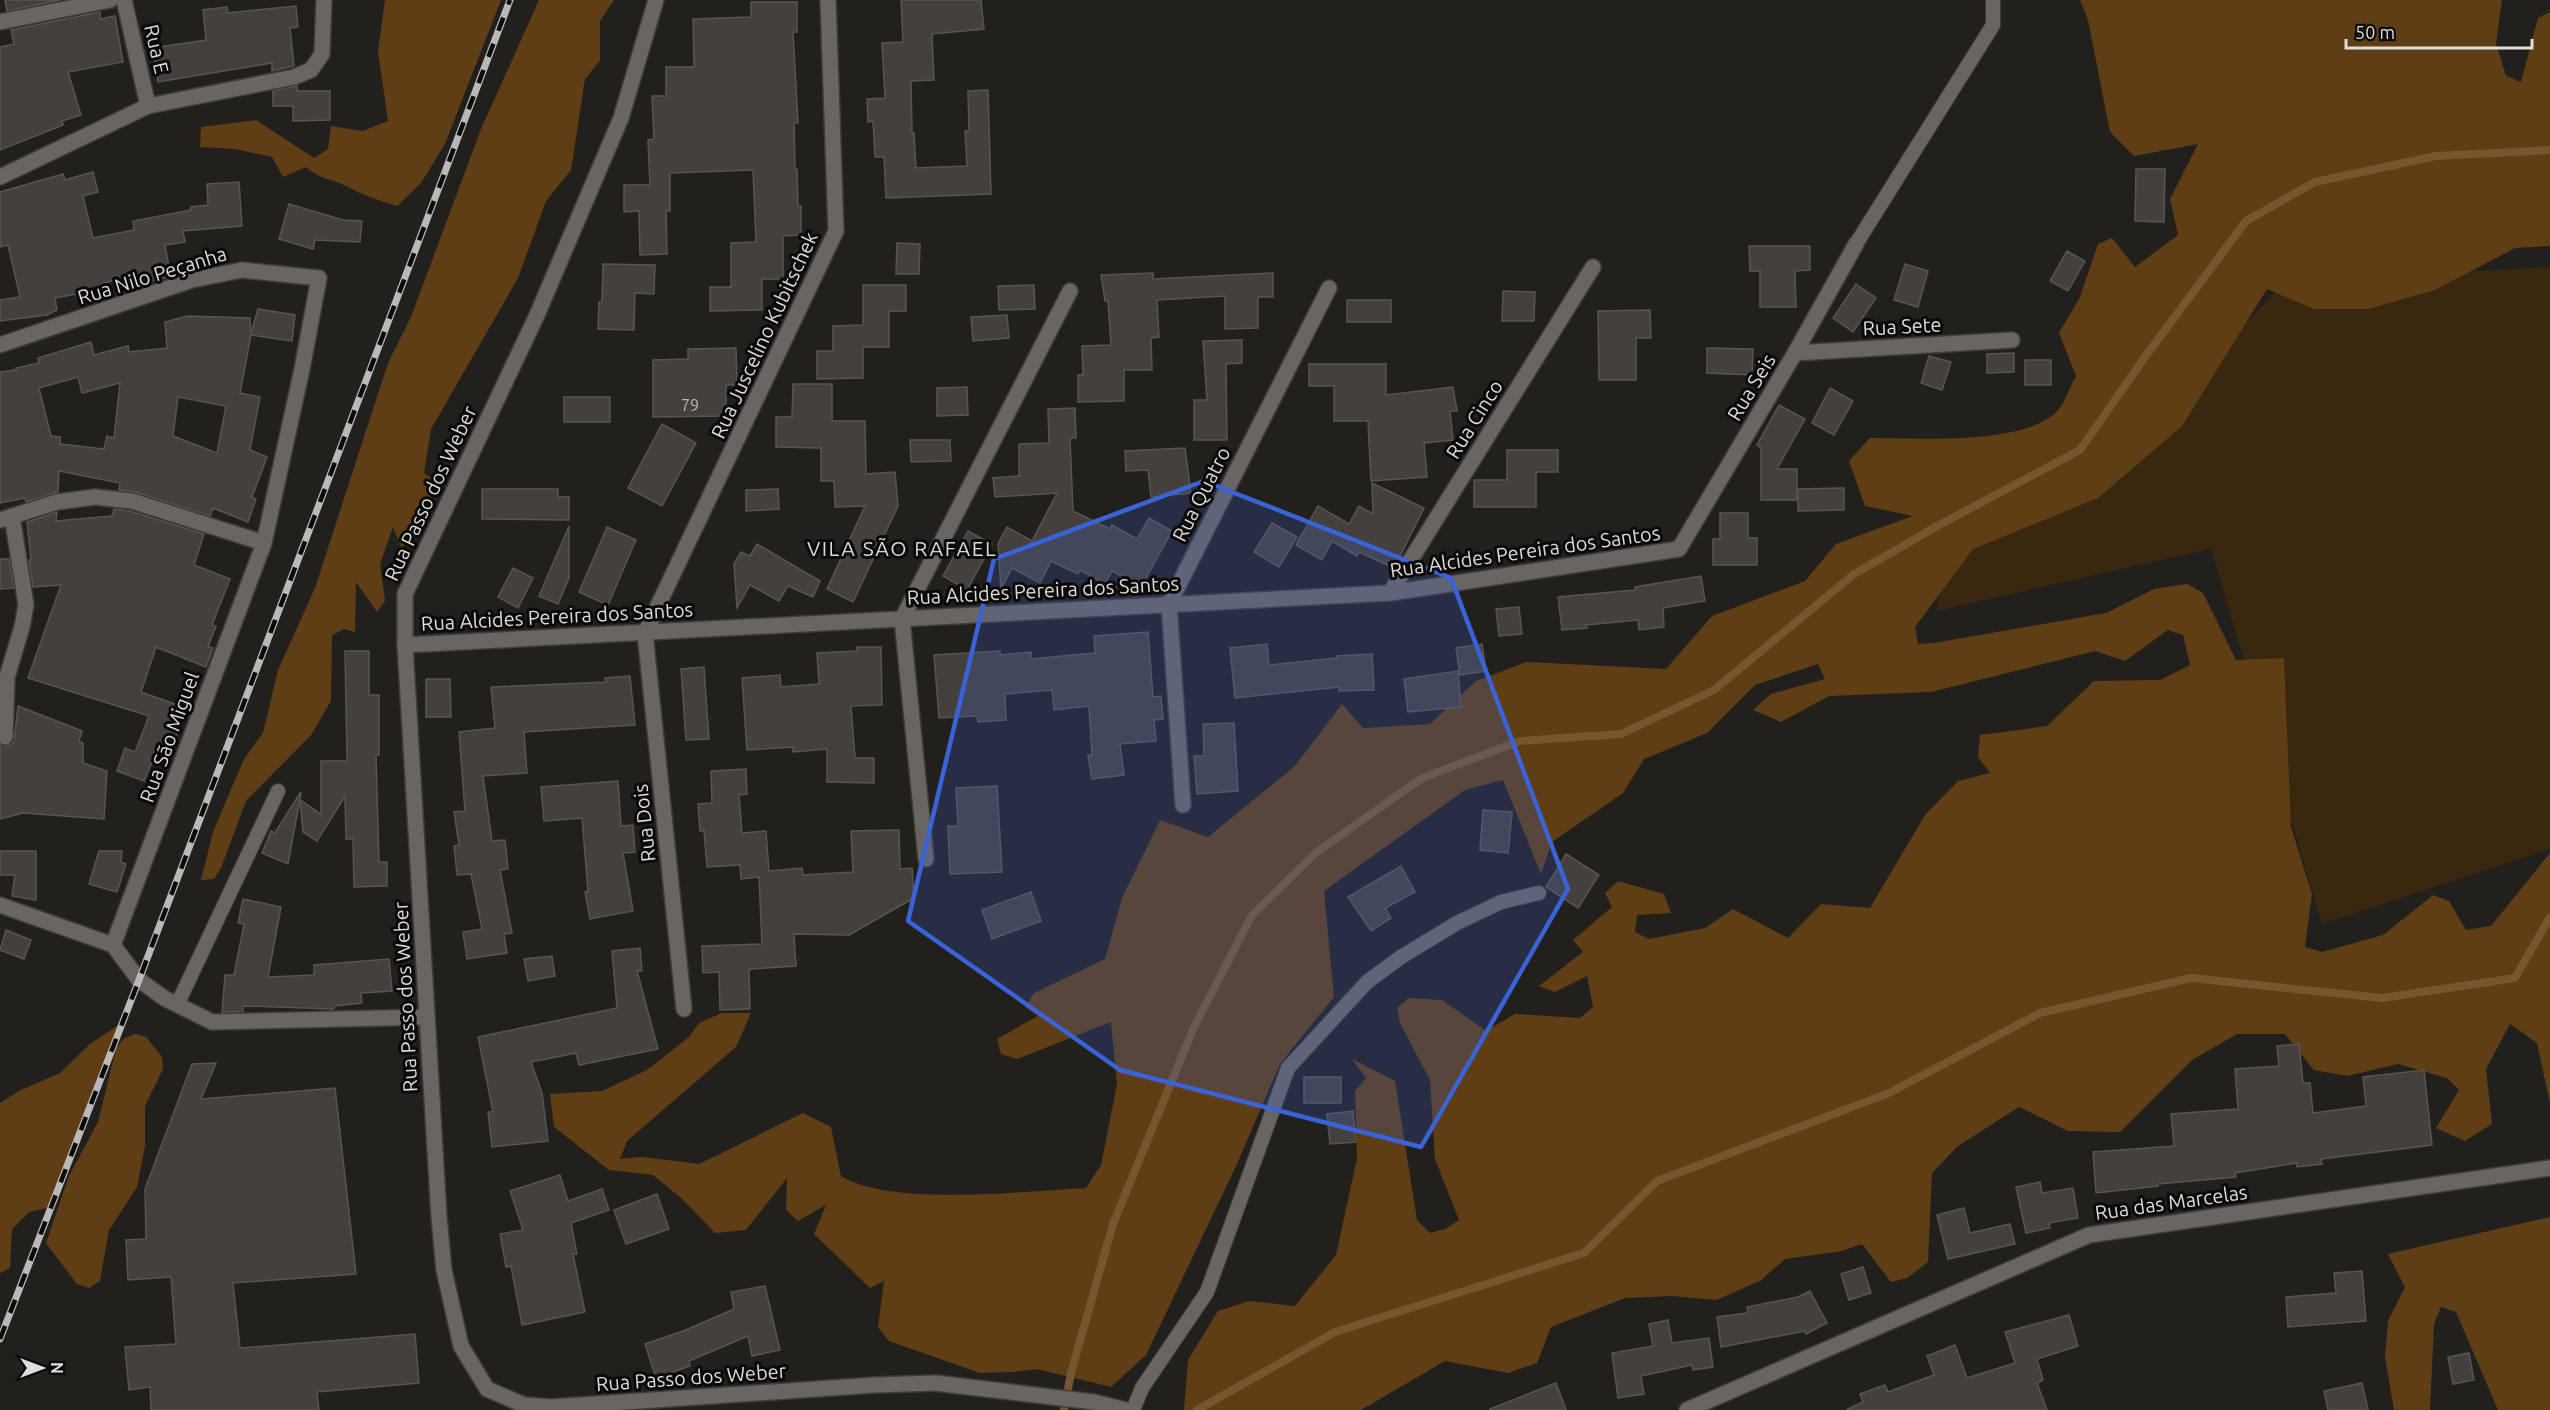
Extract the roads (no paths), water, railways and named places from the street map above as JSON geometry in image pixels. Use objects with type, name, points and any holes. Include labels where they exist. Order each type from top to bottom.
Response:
[{"type":"street","points":[[0,22],[110,0]]},
{"type":"street","name":"Rua E","points":[[124,0],[148,106]]},
{"type":"street","points":[[0,177],[148,106],[294,77],[312,70],[322,54],[324,0]]},
{"type":"street","name":"Rua Passo dos Weber","points":[[656,0],[621,118],[537,315],[405,594],[405,645],[438,1217],[444,1269],[461,1346],[486,1389],[524,1405],[551,1407],[935,1383],[1094,1402],[1126,1410]]},
{"type":"street","name":"Rua Juscelino Kubitschek","points":[[645,633],[836,231],[828,0]]},
{"type":"street","name":"Rua Seis","points":[[1679,549],[1795,353],[1856,244]]},
{"type":"street","name":"Rua Cinco","points":[[1390,593],[1593,267]]},
{"type":"street","name":"Rua Nilo Peçanha","points":[[0,345],[202,278],[242,270],[319,278]]},
{"type":"street","name":"Rua São Miguel","points":[[113,945],[264,543],[302,369],[319,278]]},
{"type":"street","name":"Rua Quatro","points":[[1169,604],[1329,288]]},
{"type":"street","points":[[926,859],[902,619],[1070,291]]},
{"type":"street","name":"Rua Sete","points":[[1795,353],[2012,340]]},
{"type":"street","points":[[5,736],[7,677],[26,605],[6,518],[57,502],[95,497],[132,501],[264,543]]},
{"type":"street","name":"Rua Alcides Pereira dos Santos","points":[[405,645],[1390,593],[1679,549]]},
{"type":"street","points":[[1169,604],[1183,805]]},
{"type":"street","name":"Rua Dois","points":[[645,633],[684,1009]]},
{"type":"street","points":[[0,905],[113,945],[139,980],[177,1005],[212,1022],[427,1017]]},
{"type":"street","name":"Rua das Marcelas","points":[[1687,1410],[2089,1235],[2550,1168]]},
{"type":"lane","points":[[1856,244],[1993,25],[1993,0]]},
{"type":"lane","points":[[177,1005],[278,791]]},
{"type":"lane","points":[[1132,1410],[1142,1388],[1207,1292],[1288,1068],[1367,982],[1401,957],[1457,923],[1501,902],[1539,893]]},
{"type":"waterway","points":[[1064,1410],[1071,1373],[1113,1224],[1194,1027],[1252,915],[1317,852],[1422,778],[1520,741],[1621,734],[1714,690],[1854,574],[1941,524],[2080,450],[2145,357],[2246,221],[2315,182],[2436,156],[2550,150]]},
{"type":"waterway","points":[[1197,1410],[1335,1332],[1584,1253],[1657,1181],[1889,1093],[2040,1013],[2191,978],[2382,998],[2515,978],[2550,917]]},
{"type":"railway","points":[[0,1339],[139,980],[510,0]]},
{"type":"district","name":"VILA SÃO RAFAEL","points":[[902,548]]}]
